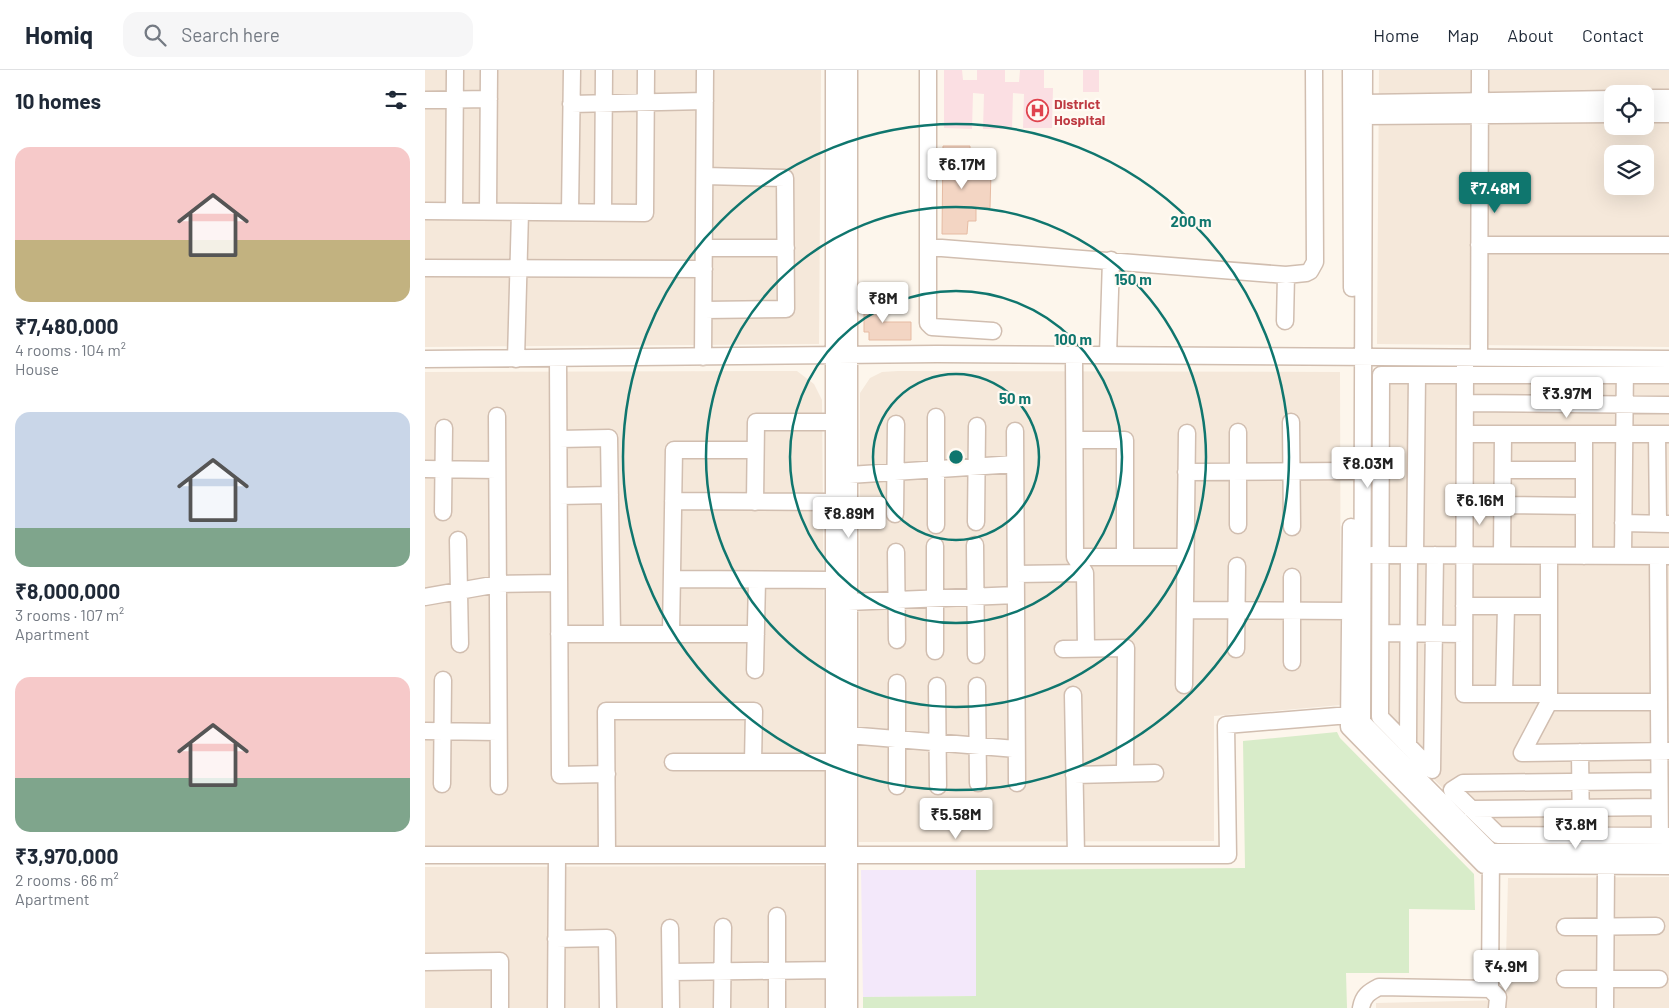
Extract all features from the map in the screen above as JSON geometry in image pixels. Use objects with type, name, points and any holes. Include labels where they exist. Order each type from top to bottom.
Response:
[{"type":"street","points":[[454,211],[455,70]]},
{"type":"street","points":[[488,212],[489,70]]},
{"type":"street","points":[[570,212],[571,70]]},
{"type":"street","points":[[603,212],[604,70]]},
{"type":"street","points":[[425,211],[645,213],[646,70]]},
{"type":"street","points":[[703,357],[705,70]]},
{"type":"street","points":[[834,70],[841,355],[849,475],[848,735],[834,970],[834,1008]]},
{"type":"street","points":[[849,70],[841,355],[834,422],[834,762],[849,1008]]},
{"type":"street","points":[[928,70],[929,247],[927,320],[929,326],[932,327],[993,331]]},
{"type":"street","points":[[929,247],[1285,275],[1306,273],[1310,271],[1315,262],[1314,70]]},
{"type":"street","points":[[1351,70],[1360,109]]},
{"type":"street","points":[[1364,70],[1360,109],[1358,358],[1363,555],[1355,715],[1349,726],[1484,865],[1491,859],[1664,844]]},
{"type":"street","points":[[1480,70],[1479,245],[1472,358],[1465,375],[1464,694],[1504,694],[1662,710]]},
{"type":"street","points":[[1654,98],[1669,98]]},
{"type":"street","points":[[425,100],[489,99]]},
{"type":"street","points":[[1480,108],[1604,100]]},
{"type":"street","points":[[571,104],[705,101]]},
{"type":"street","points":[[1360,109],[1480,108],[1604,114]]},
{"type":"street","points":[[1654,114],[1669,114]]},
{"type":"street","points":[[704,310],[786,309],[785,178],[705,176]]},
{"type":"street","points":[[516,359],[520,212]]},
{"type":"street","points":[[1479,245],[1669,246]]},
{"type":"street","points":[[704,248],[786,248]]},
{"type":"street","points":[[1108,355],[1111,260]]},
{"type":"street","points":[[425,268],[704,269]]},
{"type":"street","points":[[1285,275],[1285,321]]},
{"type":"street","points":[[425,359],[937,354],[1472,358],[1625,367],[1669,375]]},
{"type":"street","points":[[1074,355],[1075,557],[1085,573],[1086,648]]},
{"type":"street","points":[[558,358],[560,775],[607,774]]},
{"type":"street","points":[[1355,715],[1350,611],[1352,471],[1358,358]]},
{"type":"street","points":[[1435,555],[1432,770],[1380,717],[1381,375],[1465,375],[1625,367],[1669,359]]},
{"type":"street","points":[[1623,556],[1625,367]]},
{"type":"street","points":[[1408,744],[1408,633],[1417,375]]},
{"type":"street","points":[[1465,403],[1669,404]]},
{"type":"street","points":[[497,416],[499,786]]},
{"type":"street","points":[[936,417],[936,525]]},
{"type":"street","points":[[755,502],[756,422],[834,422]]},
{"type":"street","points":[[1291,422],[1292,527]]},
{"type":"street","points":[[895,514],[896,424]]},
{"type":"street","points":[[976,522],[977,426]]},
{"type":"street","points":[[443,512],[444,428]]},
{"type":"street","points":[[1015,431],[1017,783]]},
{"type":"street","points":[[1237,432],[1237,524]]},
{"type":"street","points":[[1184,685],[1187,433]]},
{"type":"street","points":[[1465,434],[1663,434],[1663,524],[1623,523]]},
{"type":"street","points":[[1502,556],[1503,434]]},
{"type":"street","points":[[1583,556],[1584,434]]},
{"type":"street","points":[[559,439],[609,438],[612,634]]},
{"type":"street","points":[[1075,440],[1125,440],[1125,557]]},
{"type":"street","points":[[671,634],[674,450],[755,450]]},
{"type":"street","points":[[849,475],[1015,464]]},
{"type":"street","points":[[425,470],[497,470]]},
{"type":"street","points":[[1503,470],[1584,470]]},
{"type":"street","points":[[1186,472],[1352,471]]},
{"type":"street","points":[[559,496],[610,495]]},
{"type":"street","points":[[673,501],[834,502]]},
{"type":"street","points":[[1502,505],[1584,506]]},
{"type":"street","points":[[458,540],[460,644]]},
{"type":"street","points":[[975,545],[976,655]]},
{"type":"street","points":[[935,546],[935,651]]},
{"type":"street","points":[[896,552],[897,640]]},
{"type":"street","points":[[1363,555],[1663,556],[1664,635],[1662,710],[1664,751],[1659,781],[1659,807],[1664,844]]},
{"type":"street","points":[[1549,556],[1549,698],[1522,753],[1664,751]]},
{"type":"street","points":[[1075,557],[1185,557]]},
{"type":"street","points":[[1236,649],[1237,566]]},
{"type":"street","points":[[1016,574],[1085,573]]},
{"type":"street","points":[[1292,662],[1293,577]]},
{"type":"street","points":[[672,579],[834,580]]},
{"type":"street","points":[[755,670],[757,580]]},
{"type":"street","points":[[425,597],[498,584],[559,583]]},
{"type":"street","points":[[848,602],[1016,595]]},
{"type":"street","points":[[1464,606],[1549,606]]},
{"type":"street","points":[[1504,694],[1506,606]]},
{"type":"street","points":[[1185,610],[1350,611]]},
{"type":"street","points":[[1381,633],[1464,634]]},
{"type":"street","points":[[559,634],[756,634]]},
{"type":"street","points":[[1063,649],[1126,648],[1125,774]]},
{"type":"street","points":[[442,784],[443,680]]},
{"type":"street","points":[[897,683],[897,786]]},
{"type":"street","points":[[937,686],[937,786]]},
{"type":"street","points":[[977,686],[977,783]]},
{"type":"street","points":[[1073,695],[1076,855]]},
{"type":"street","points":[[607,855],[606,712],[754,711],[753,762]]},
{"type":"street","points":[[425,855],[1229,856],[1227,725],[1355,715]]},
{"type":"street","points":[[425,731],[498,732]]},
{"type":"street","points":[[848,735],[1017,749]]},
{"type":"street","points":[[1580,752],[1581,835]]},
{"type":"street","points":[[673,762],[834,762]]},
{"type":"street","points":[[1074,775],[1155,773]]},
{"type":"street","points":[[1659,781],[1463,783],[1452,790],[1498,835],[1581,835],[1664,844]]},
{"type":"street","points":[[1471,809],[1659,807]]},
{"type":"street","points":[[555,1008],[557,855]]},
{"type":"street","points":[[1491,859],[1606,866],[1669,866]]},
{"type":"street","points":[[1491,859],[1491,989],[1497,997],[1497,1008]]},
{"type":"street","points":[[1605,1008],[1606,866]]},
{"type":"street","points":[[777,916],[777,1008]]},
{"type":"street","points":[[1565,926],[1656,926]]},
{"type":"street","points":[[670,928],[671,1008]]},
{"type":"street","points":[[722,1008],[723,928]]},
{"type":"street","points":[[556,939],[607,938],[608,1008]]},
{"type":"street","points":[[425,962],[500,961],[500,1008]]},
{"type":"street","points":[[671,972],[834,970]]},
{"type":"street","points":[[1565,979],[1659,979]]},
{"type":"street","points":[[1361,1008],[1367,993],[1379,987],[1491,989]]},
{"type":"shaded area","points":[[425,70],[821,70],[819,344],[425,347]]},
{"type":"shaded area","name":"District Hospital","points":[[944,70],[962,70],[963,80],[977,80],[977,70],[1005,70],[1005,82],[1019,82],[1020,70],[1044,70],[1044,88],[1053,88],[1052,128],[1023,128],[1024,94],[1013,93],[1012,129],[983,129],[984,94],[973,93],[972,129],[944,128]]},
{"type":"shaded area","name":"District Hospital","points":[[1083,70],[1099,70],[1099,92],[1083,92]]},
{"type":"shaded area","points":[[1379,70],[1669,70],[1669,347],[1377,344]]},
{"type":"shaded area","points":[[1373,369],[1669,371],[1669,842],[1497,841],[1373,720]]},
{"type":"shaded area","points":[[797,371],[814,384],[822,400],[826,846],[425,846],[425,372]]},
{"type":"shaded area","points":[[882,372],[1340,372],[1341,705],[1214,716],[1214,841],[859,842],[860,393],[870,378]]},
{"type":"shaded area","points":[[826,866],[826,1008],[425,1008],[425,867]]},
{"type":"shaded area","points":[[861,870],[976,870],[976,996],[863,997]]},
{"type":"shaded area","points":[[1669,877],[1669,1008],[1376,1008],[1376,1003],[1505,1000],[1508,878]]},
{"type":"green space","points":[[1337,732],[1340,738],[1474,874],[1475,910],[1409,909],[1409,973],[1346,973],[1347,1008],[863,1008],[863,997],[976,996],[976,870],[1245,868],[1243,741]]},
{"type":"building","points":[[943,146],[970,146],[970,161],[975,162],[975,173],[991,173],[990,208],[976,208],[976,221],[968,221],[967,234],[942,234]]},
{"type":"building","points":[[864,298],[882,298],[882,322],[911,322],[911,340],[869,340],[869,332],[864,332]]},
{"type":"place","name":"District Hospital","points":[[1038,111]]}]
